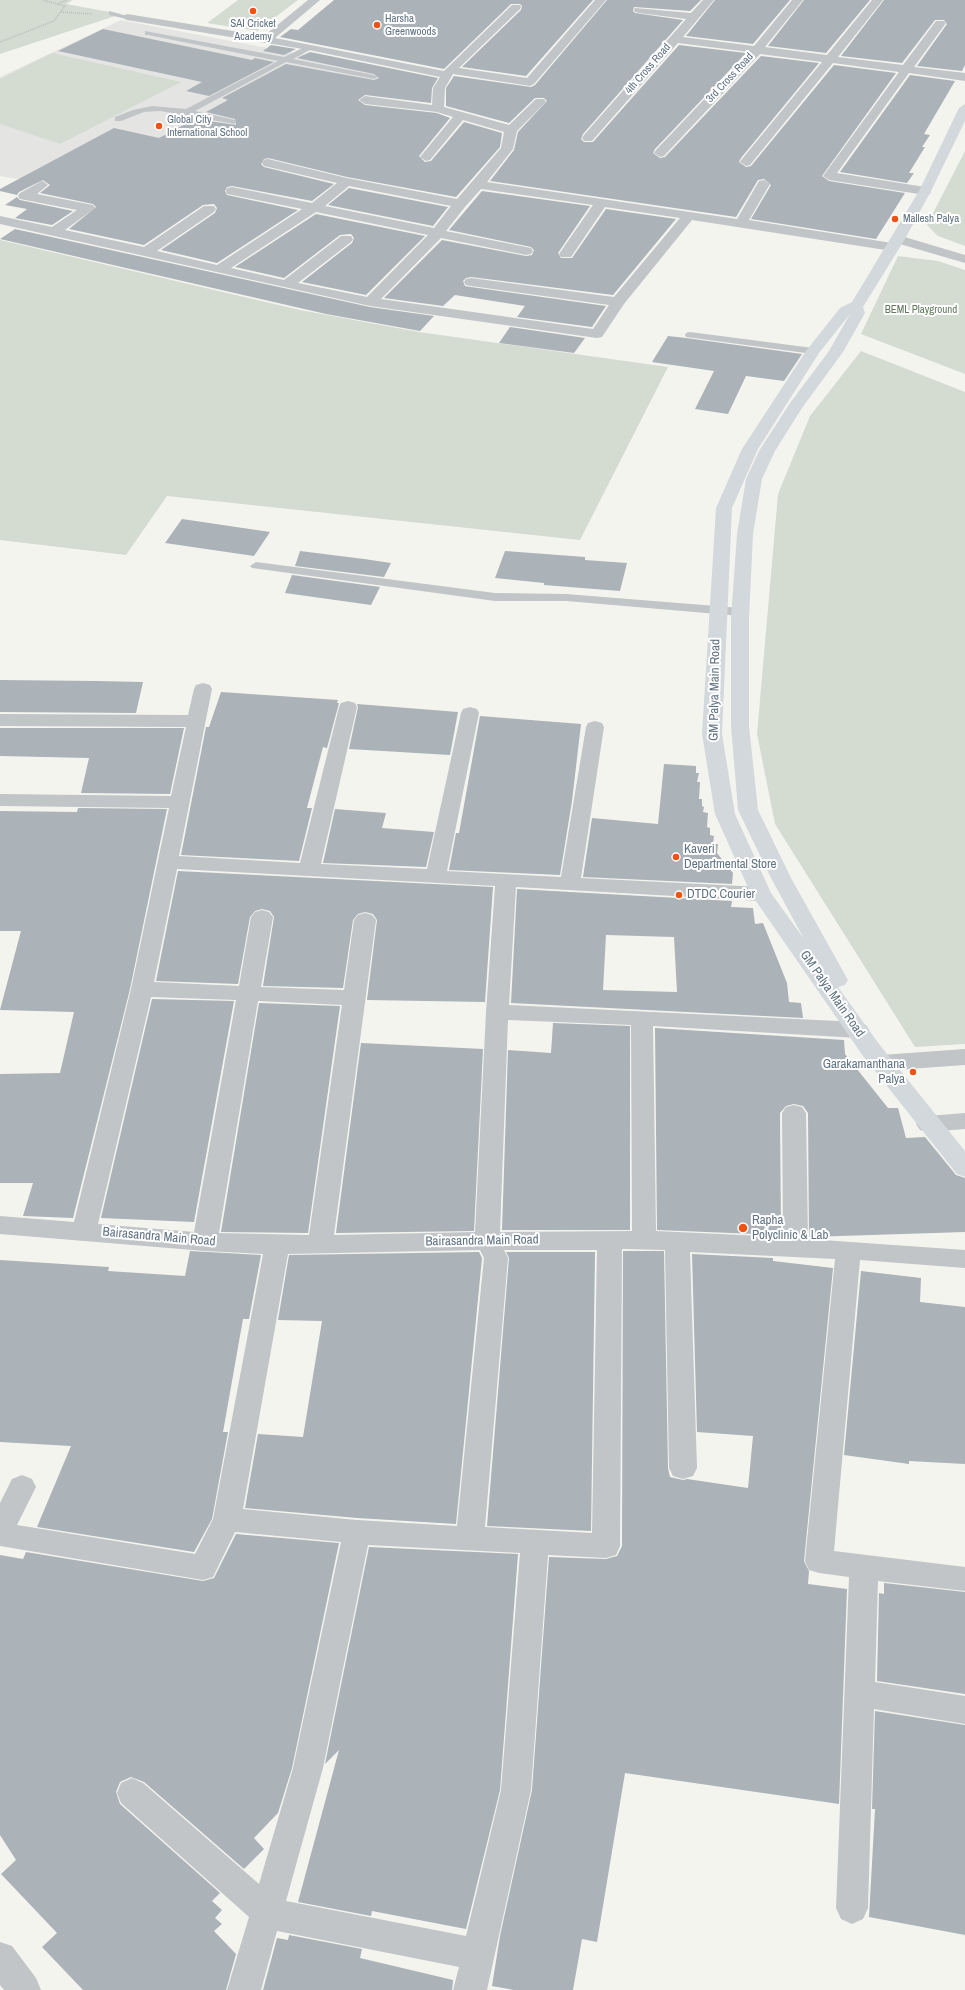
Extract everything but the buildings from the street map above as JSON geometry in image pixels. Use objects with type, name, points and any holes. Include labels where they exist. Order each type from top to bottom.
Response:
[{"type":"main road","points":[[876,1057],[870,1034],[828,965],[781,878],[748,810],[739,694],[740,612],[745,534],[754,479],[767,451],[795,406],[836,352],[858,313],[857,305],[925,191],[965,108]]},
{"type":"main road","name":"GM Palya Main Road","points":[[857,305],[845,310],[813,351],[750,449],[724,508],[712,734],[724,814],[761,894],[876,1057],[928,1124],[965,1168]]},
{"type":"street","points":[[267,40],[315,0]]},
{"type":"street","points":[[127,17],[309,47],[448,73],[530,82],[601,0]]},
{"type":"street","name":"4th Cross Road","points":[[588,138],[709,0]]},
{"type":"street","name":"3rd Cross Road","points":[[660,153],[758,49],[798,0]]},
{"type":"street","points":[[746,162],[878,0]]},
{"type":"street","points":[[438,109],[439,88],[448,73],[516,7]]},
{"type":"street","points":[[639,10],[694,17]]},
{"type":"street","points":[[925,191],[829,176],[940,22]]},
{"type":"street","points":[[675,39],[965,77]]},
{"type":"street","points":[[365,100],[438,109],[511,130]]},
{"type":"street","points":[[370,302],[437,234],[460,204],[507,150],[511,130],[540,102]]},
{"type":"street","points":[[426,157],[460,116]]},
{"type":"street","points":[[268,163],[347,182],[460,204]]},
{"type":"street","points":[[220,269],[314,207],[347,182]]},
{"type":"street","points":[[741,223],[764,184]]},
{"type":"street","points":[[42,185],[26,196],[88,208],[54,232]]},
{"type":"street","points":[[478,185],[741,223],[895,243],[965,259]]},
{"type":"street","points":[[232,191],[526,251]]},
{"type":"street","points":[[566,254],[602,202]]},
{"type":"street","points":[[146,252],[209,209]]},
{"type":"street","points":[[0,220],[287,285],[370,302],[597,334],[618,302],[689,215]]},
{"type":"street","points":[[287,285],[346,239]]},
{"type":"street","points":[[471,282],[618,302]]},
{"type":"street","points":[[84,1231],[142,989],[203,689]]},
{"type":"street","points":[[309,870],[348,707]]},
{"type":"street","points":[[436,876],[470,713]]},
{"type":"street","points":[[0,720],[196,721]]},
{"type":"street","points":[[570,884],[595,727]]},
{"type":"street","points":[[0,800],[181,802]]},
{"type":"street","points":[[168,862],[761,894]]},
{"type":"street","points":[[470,1539],[496,1258],[487,1241],[497,1012],[506,880]]},
{"type":"street","points":[[205,1242],[247,994],[262,916]]},
{"type":"street","points":[[320,1244],[365,920]]},
{"type":"street","points":[[142,989],[355,998]]},
{"type":"street","points":[[497,1012],[642,1018],[858,1030]]},
{"type":"street","points":[[642,1018],[644,1240]]},
{"type":"street","points":[[876,1057],[965,1057]]},
{"type":"street","points":[[794,1113],[796,1247]]},
{"type":"street","points":[[928,1124],[965,1121]]},
{"type":"street","name":"Bairasandra Main Road","points":[[0,1225],[205,1242],[277,1245],[644,1240],[848,1250],[965,1259]]},
{"type":"street","points":[[227,1519],[357,1532],[535,1544],[606,1546],[610,1241]]},
{"type":"street","points":[[677,1241],[683,1468]]},
{"type":"street","points":[[0,1534],[203,1568],[227,1519],[277,1245]]},
{"type":"street","points":[[848,1250],[819,1561],[965,1579]]},
{"type":"street","points":[[0,1530],[22,1487]]},
{"type":"street","points":[[244,1990],[268,1913],[308,1768],[357,1532]]},
{"type":"street","points":[[470,1990],[516,1790],[535,1544]]},
{"type":"street","points":[[852,1908],[864,1566]]},
{"type":"street","points":[[859,1693],[965,1710]]},
{"type":"street","points":[[132,1793],[268,1913],[478,1955]]},
{"type":"street","points":[[0,1958],[24,1990]]},
{"type":"lane","points":[[112,14],[127,17]]},
{"type":"lane","points":[[148,33],[374,77]]},
{"type":"lane","points":[[187,112],[309,47]]},
{"type":"lane","points":[[118,119],[136,110],[165,107],[232,122]]},
{"type":"lane","points":[[690,335],[813,351]]},
{"type":"lane","points":[[256,566],[495,597],[528,595],[718,609],[740,612]]},
{"type":"path","points":[[0,42],[54,22],[65,6],[42,0]]},
{"type":"path","points":[[58,4],[67,0]]},
{"type":"shaded area","name":"Global City International School","points":[[121,20],[397,72],[204,203],[85,190],[0,176],[0,77]]},
{"type":"green space","points":[[0,0],[73,0],[66,4],[121,14],[0,54]]},
{"type":"green space","name":"SAI Cricket Academy","points":[[238,0],[298,0],[257,31],[207,23]]},
{"type":"green space","points":[[52,53],[181,82],[60,144],[0,124],[0,79]]},
{"type":"green space","points":[[965,151],[965,246],[938,236],[927,225]]},
{"type":"green space","points":[[0,240],[300,310],[419,332],[668,367],[580,540],[167,496],[126,555],[0,540]]},
{"type":"green space","name":"BEML Playground","points":[[898,256],[938,261],[965,270],[965,374],[861,334]]},
{"type":"green space","points":[[861,351],[965,392],[965,1044],[915,1047],[775,824],[757,734],[778,494],[810,416]]},
{"type":"place","name":"SAI Cricket Academy","points":[[253,11]]},
{"type":"place","name":"Harsha Greenwoods","points":[[377,25]]},
{"type":"place","name":"Global City International School","points":[[159,126]]},
{"type":"place","name":"Mallesh Palya","points":[[895,219]]},
{"type":"place","name":"Kaveri Departmental Store","points":[[676,857]]},
{"type":"place","name":"DTDC Courier","points":[[679,895]]},
{"type":"place","name":"Garakamanthana Palya","points":[[913,1072]]},
{"type":"place","name":"Rapha Polyclinic & Lab","points":[[743,1228]]}]
